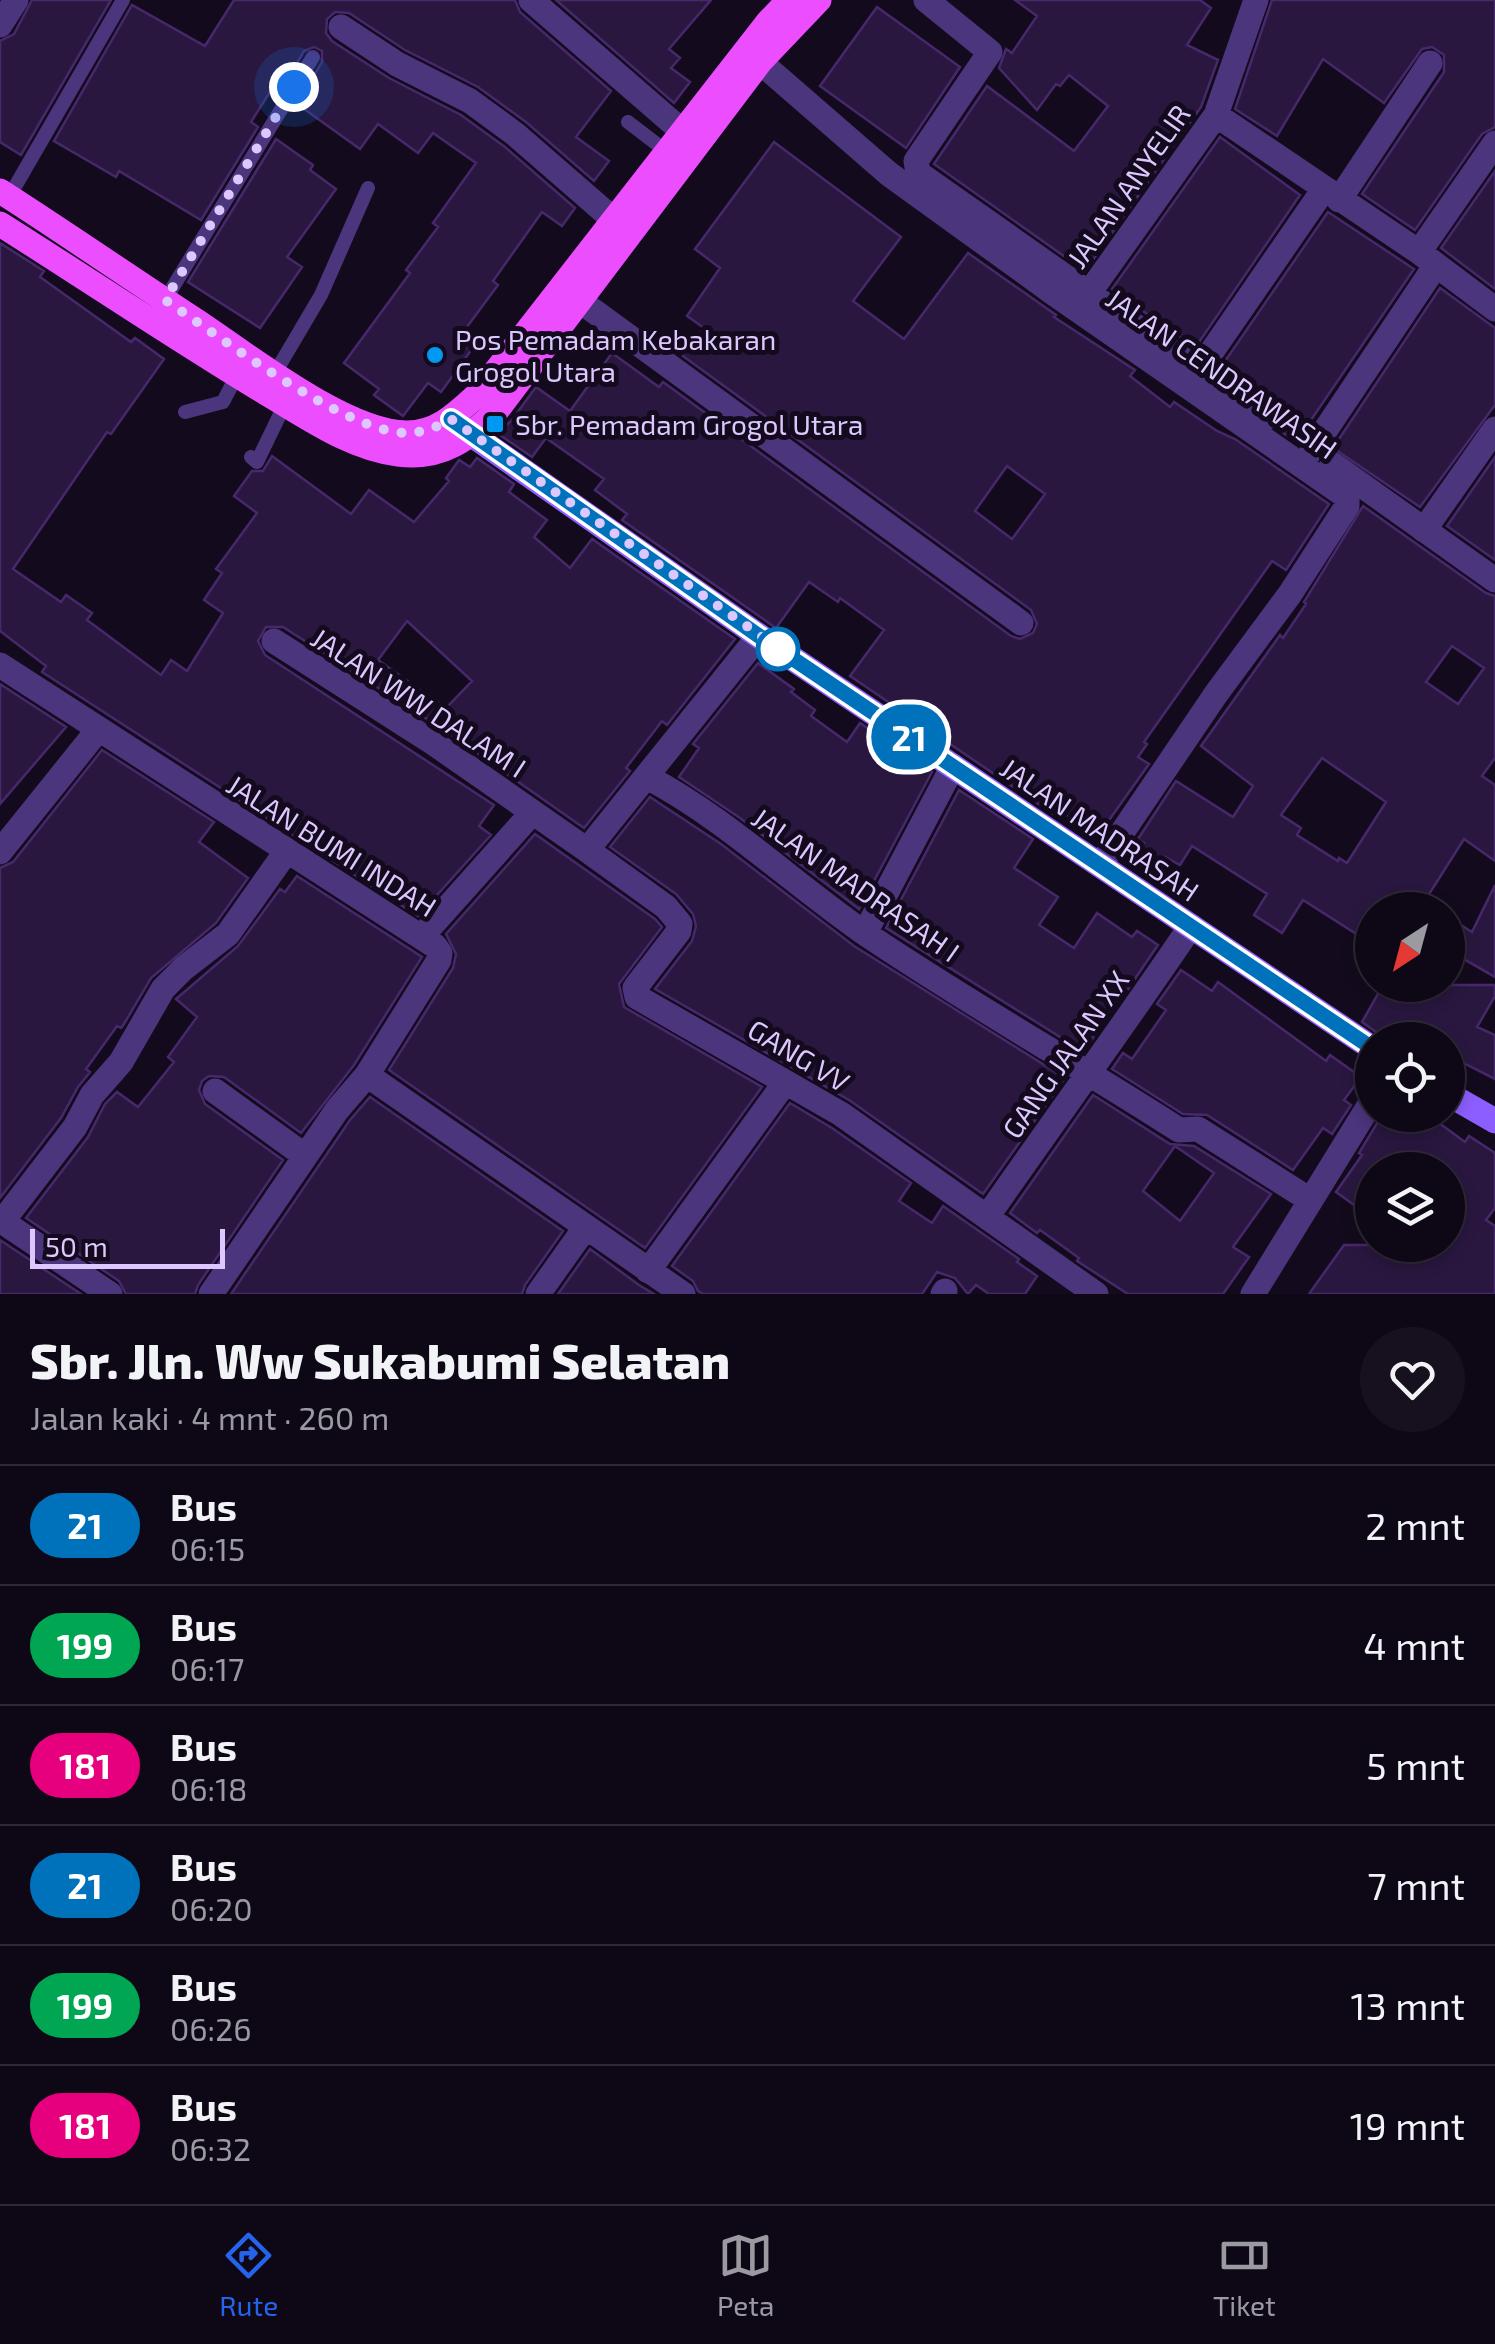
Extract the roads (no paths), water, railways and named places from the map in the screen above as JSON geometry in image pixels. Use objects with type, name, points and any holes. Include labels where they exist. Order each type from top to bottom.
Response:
[{"type":"main road","points":[[5,213],[165,300],[275,374],[345,415],[406,433],[433,429],[451,419],[478,394],[614,220],[760,62],[789,0]]},
{"type":"main road","points":[[5,213],[237,376],[336,434],[400,455],[437,453],[471,436],[498,409],[580,301],[682,148],[775,29],[818,0]]},
{"type":"street","points":[[0,25],[16,0]]},
{"type":"street","points":[[531,0],[682,148]]},
{"type":"street","points":[[926,0],[990,52],[916,162],[918,173],[1495,580]]},
{"type":"street","name":"JALAN ANYELIR","points":[[1090,294],[1216,115],[1256,0]]},
{"type":"street","points":[[342,26],[396,64],[470,101],[515,134],[614,220]]},
{"type":"street","name":"JALAN CENDRAWASIH","points":[[760,62],[889,174],[1347,496],[1346,506],[1307,569],[1100,865]]},
{"type":"street","points":[[1199,370],[1430,63]]},
{"type":"street","points":[[1216,115],[1495,309]]},
{"type":"street","points":[[1312,450],[1495,143]]},
{"type":"street","points":[[580,301],[1021,624]]},
{"type":"street","name":"JALAN MADRASAH","points":[[451,419],[759,636],[1355,1036]]},
{"type":"street","points":[[1424,530],[1495,430]]},
{"type":"street","points":[[423,936],[532,813],[588,850],[759,636]]},
{"type":"street","name":"JALAN WW DALAM I","points":[[274,641],[435,744],[532,813]]},
{"type":"street","name":"JALAN BUMI INDAH","points":[[0,665],[286,852],[423,936],[438,950],[439,960],[367,1075]]},
{"type":"street","points":[[0,852],[98,730]]},
{"type":"street","points":[[864,933],[953,766]]},
{"type":"street","name":"JALAN MADRASAH I","points":[[647,777],[700,810],[864,933],[1180,1130],[1198,1129],[1310,1200]]},
{"type":"street","name":"GANG VV","points":[[588,850],[666,908],[680,924],[680,931],[635,988],[637,997],[841,1114],[1096,1294]]},
{"type":"street","points":[[110,1294],[1,1221],[120,1062],[163,989],[228,934],[286,852]]},
{"type":"street","name":"GANG JALAN XX","points":[[987,1216],[1192,926]]},
{"type":"street","points":[[210,1294],[336,1110],[367,1075],[683,1294]]},
{"type":"street","points":[[648,1271],[784,1084]]},
{"type":"street","points":[[215,1091],[306,1156]]},
{"type":"street","points":[[1465,1104],[1495,1121]]},
{"type":"street","points":[[1253,1294],[1355,1128]]},
{"type":"street","points":[[538,1294],[585,1228]]},
{"type":"lane","points":[[5,213],[123,0]]},
{"type":"lane","points":[[165,300],[313,56]]},
{"type":"lane","points":[[628,122],[682,148]]},
{"type":"lane","points":[[275,374],[321,295],[368,188]]},
{"type":"lane","points":[[194,418],[185,412],[187,408],[223,402],[237,376]]},
{"type":"lane","points":[[250,457],[257,462],[285,404]]},
{"type":"place","name":"Pos Pemadam Kebakaran Grogol Utara","points":[[435,355]]},
{"type":"place","name":"Sbr. Pemadam Grogol Utara","points":[[495,424]]}]
